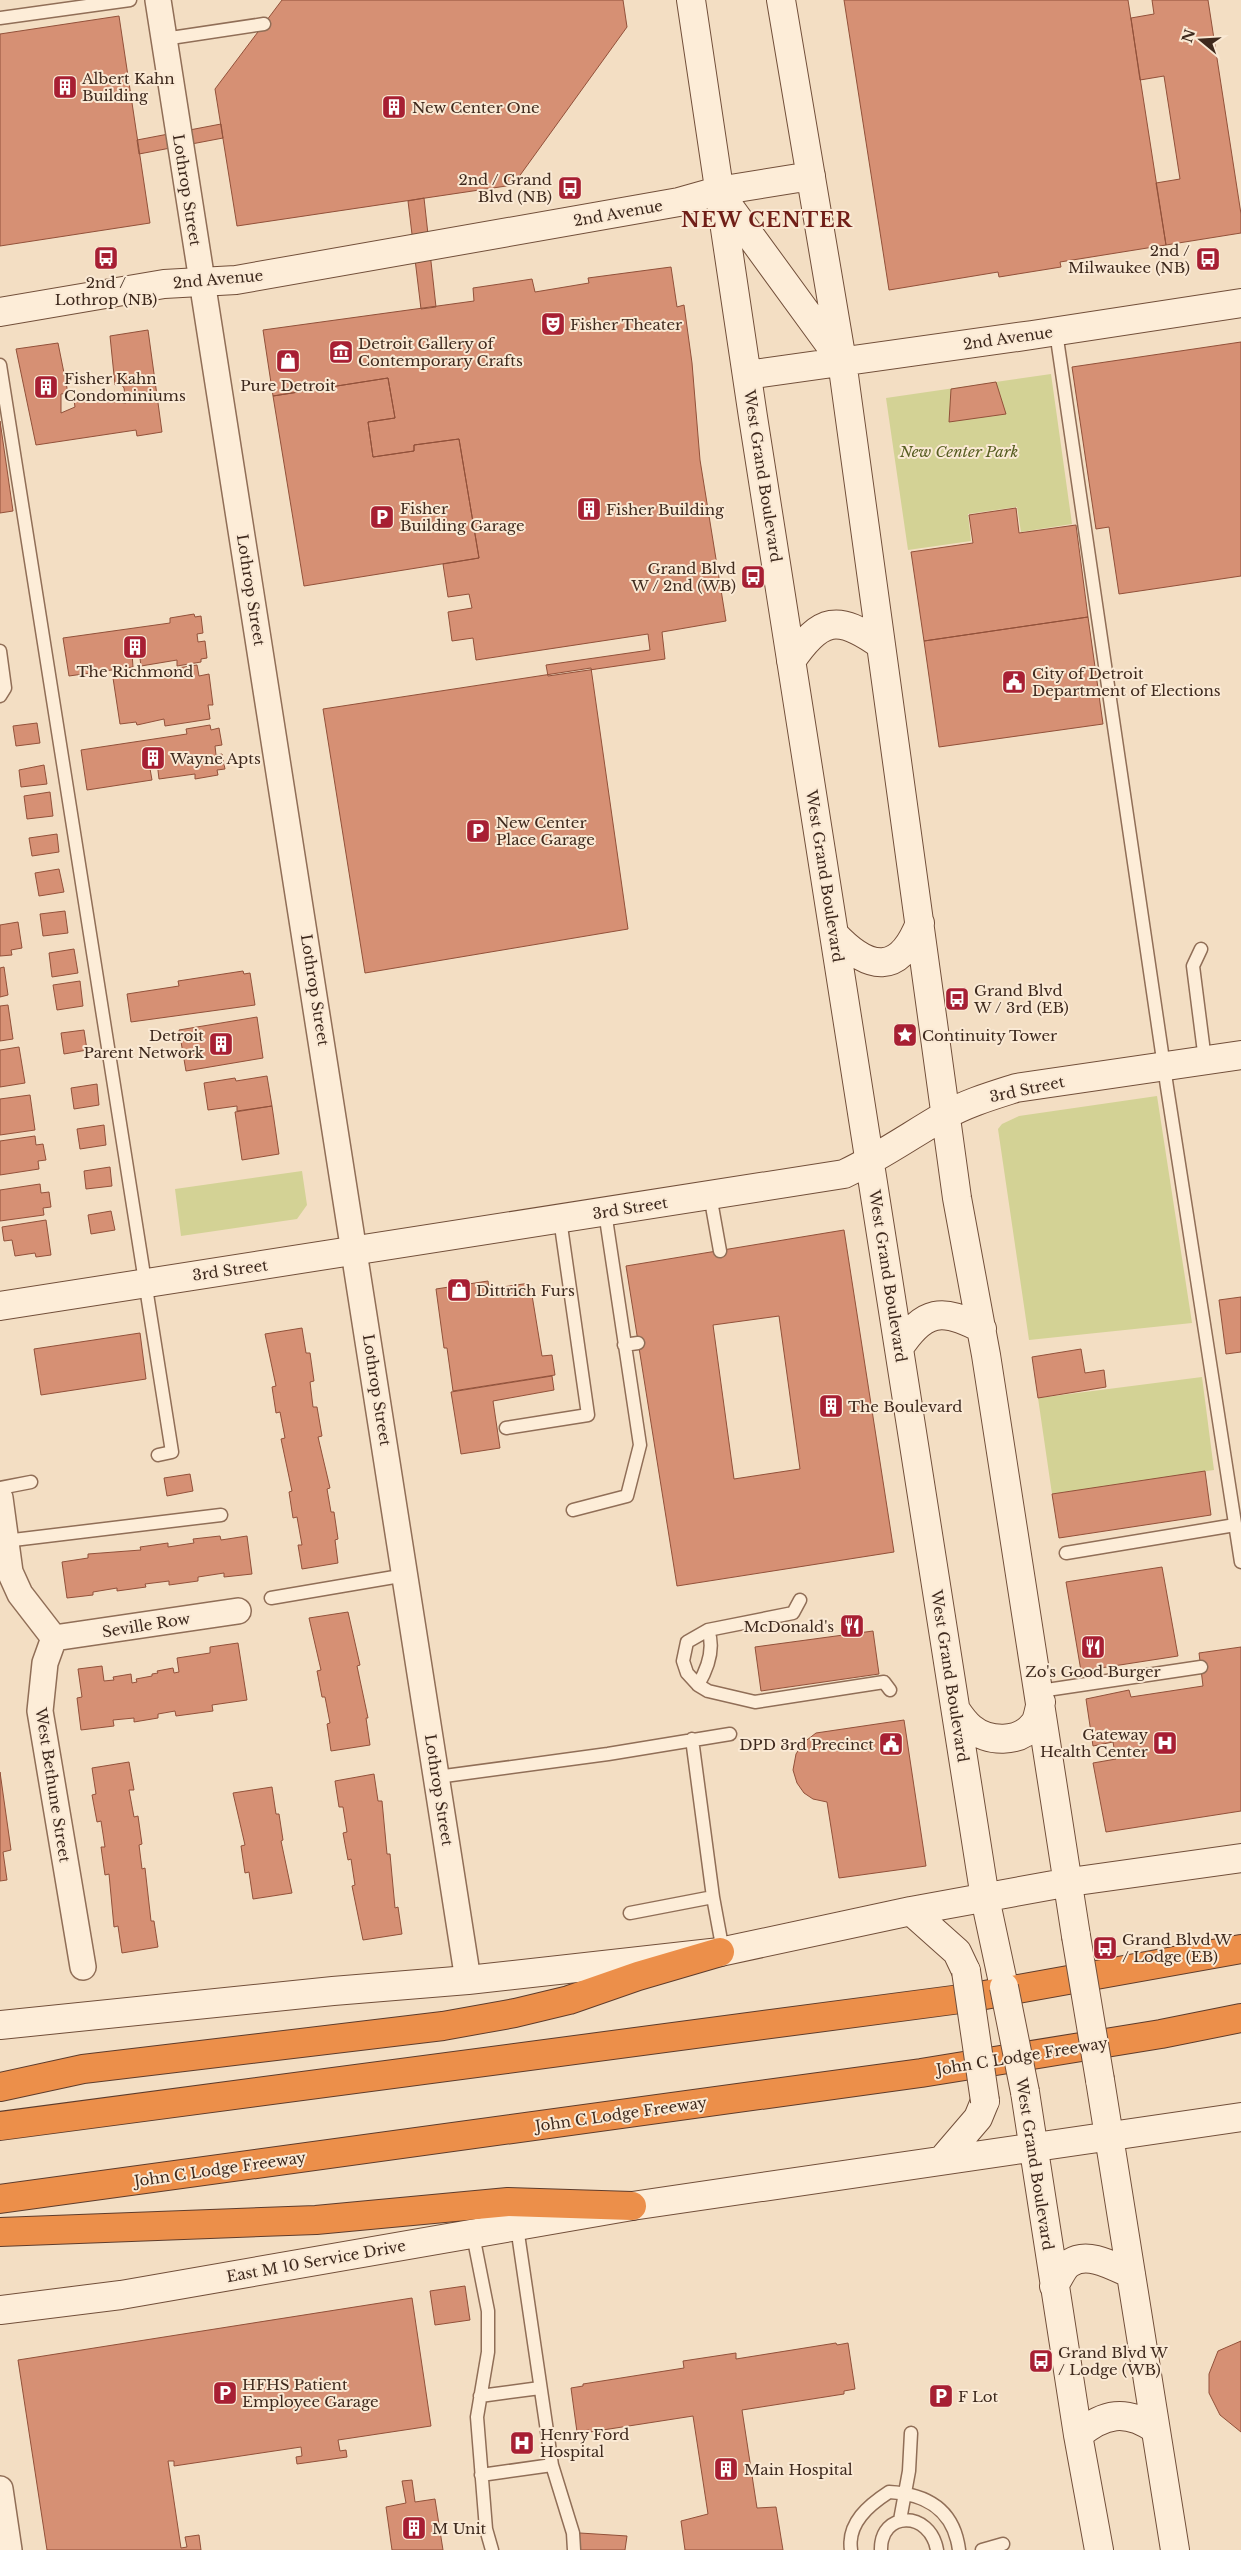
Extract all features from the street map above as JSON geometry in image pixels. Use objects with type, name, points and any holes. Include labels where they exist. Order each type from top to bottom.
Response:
[{"type":"highway","points":[[0,2126],[968,1998],[1241,1949]]},
{"type":"highway","points":[[0,2087],[83,2069],[443,2026],[515,2013],[569,2000],[638,1976],[721,1951]]},
{"type":"highway","name":"John C Lodge Freeway","points":[[0,2199],[921,2073],[1161,2034],[1241,2018]]},
{"type":"highway","points":[[0,2232],[316,2220],[508,2202],[632,2206]]},
{"type":"main road","name":"West Grand Boulevard","points":[[691,0],[718,191],[985,1898],[1025,2092],[1078,2435],[1099,2550]]},
{"type":"main road","points":[[781,0],[842,360],[957,1198],[982,1329],[1174,2550]]},
{"type":"main road","name":"2nd Avenue","points":[[0,312],[164,284],[236,280],[616,214],[679,202],[718,191],[811,176]]},
{"type":"main road","points":[[718,191],[842,360]]},
{"type":"main road","name":"2nd Avenue","points":[[747,375],[842,360],[1056,332],[1241,302]]},
{"type":"main road","points":[[791,660],[805,640],[819,628],[838,624],[861,630],[882,645]]},
{"type":"main road","points":[[834,934],[850,951],[865,960],[879,963],[894,960],[903,952],[912,942],[920,923]]},
{"type":"main road","name":"3rd Street","points":[[0,1306],[356,1252],[844,1174],[870,1162],[946,1115],[982,1099],[1016,1088],[1241,1055]]},
{"type":"main road","points":[[899,1348],[910,1330],[925,1318],[940,1314],[961,1318],[982,1329]]},
{"type":"main road","points":[[956,1710],[971,1728],[984,1736],[1013,1738],[1022,1735],[1034,1724],[1040,1697]]},
{"type":"main road","points":[[0,2025],[333,1991],[468,1980],[721,1951],[1070,1882],[1241,1858]]},
{"type":"main road","points":[[911,1912],[957,1952],[966,1971],[985,2101],[978,2118],[942,2160]]},
{"type":"main road","points":[[632,2206],[1241,2117]]},
{"type":"main road","name":"East M 10 Service Drive","points":[[0,2310],[121,2295],[632,2206]]},
{"type":"main road","points":[[1054,2286],[1068,2264],[1081,2259],[1099,2261],[1131,2274]]},
{"type":"main road","points":[[1078,2435],[1090,2425],[1104,2418],[1122,2416],[1139,2418],[1155,2429]]},
{"type":"street","name":"Lothrop Street","points":[[158,0],[201,282],[356,1252],[468,1980]]},
{"type":"street","points":[[0,1498],[10,1572],[20,1594],[54,1638]]},
{"type":"street","name":"Seville Row","points":[[54,1638],[238,1611]]},
{"type":"street","name":"West Bethune Street","points":[[54,1638],[45,1663],[40,1711],[82,1967]]},
{"type":"street","points":[[0,2489],[9,2550]]},
{"type":"lane","points":[[0,18],[130,0]]},
{"type":"lane","points":[[164,39],[264,24]]},
{"type":"lane","points":[[1056,332],[1164,1066],[1241,1562]]},
{"type":"lane","points":[[0,365],[172,1452],[158,1455]]},
{"type":"lane","points":[[0,651],[5,688],[0,696]]},
{"type":"lane","points":[[1201,949],[1193,966],[1205,1060]]},
{"type":"lane","points":[[710,1195],[720,1251]]},
{"type":"lane","points":[[572,1510],[627,1496],[640,1445],[605,1212]]},
{"type":"lane","points":[[506,1428],[588,1415],[560,1219]]},
{"type":"lane","points":[[624,1345],[638,1343]]},
{"type":"lane","points":[[0,1488],[31,1482]]},
{"type":"lane","points":[[5,1541],[221,1515]]},
{"type":"lane","points":[[1066,1553],[1235,1525]]},
{"type":"lane","points":[[271,1598],[406,1575]]},
{"type":"lane","points":[[800,1600],[793,1613],[708,1630],[687,1642],[683,1661],[687,1673],[698,1685],[708,1691],[755,1702],[884,1682],[890,1690]]},
{"type":"lane","points":[[698,1685],[706,1670],[712,1642],[708,1630]]},
{"type":"lane","points":[[1040,1697],[1201,1667]]},
{"type":"lane","points":[[437,1777],[580,1758],[730,1734]]},
{"type":"lane","points":[[692,1740],[721,1951]]},
{"type":"lane","points":[[630,1913],[713,1901]]},
{"type":"lane","points":[[517,2227],[552,2465],[573,2533],[574,2550]]},
{"type":"lane","points":[[473,2235],[488,2311],[488,2352],[476,2417],[486,2529],[492,2550]]},
{"type":"lane","points":[[480,2396],[540,2388]]},
{"type":"lane","points":[[900,2520],[910,2460],[911,2433]]},
{"type":"lane","points":[[481,2475],[552,2465]]},
{"type":"lane","points":[[850,2550],[853,2529],[862,2512],[889,2492],[904,2493],[928,2500],[947,2514],[954,2526],[959,2550]]},
{"type":"lane","points":[[881,2550],[888,2530],[900,2520],[909,2520],[924,2526],[935,2539],[937,2550]]},
{"type":"lane","points":[[982,2550],[1003,2544]]},
{"type":"green space","name":"New Center Park","points":[[1051,374],[1072,524],[1021,532],[1017,507],[968,514],[971,541],[908,550],[886,398]]},
{"type":"green space","points":[[1157,1096],[1192,1323],[1029,1340],[998,1129],[1002,1124],[1019,1116]]},
{"type":"green space","points":[[302,1171],[307,1205],[297,1219],[181,1236],[175,1189]]},
{"type":"green space","points":[[1202,1377],[1214,1470],[1052,1494],[1038,1398]]},
{"type":"building","name":"New Center One","points":[[282,0],[623,0],[627,27],[513,185],[237,226],[215,89]]},
{"type":"building","points":[[844,0],[1128,0],[1166,245],[1060,262],[1061,267],[999,277],[998,272],[889,290]]},
{"type":"building","points":[[1152,0],[1208,0],[1241,214],[1241,233],[1166,245],[1156,183],[1180,179],[1164,76],[1140,80],[1131,18],[1154,14]]},
{"type":"building","name":"Albert Kahn Building","points":[[119,16],[150,223],[0,246],[0,34]]},
{"type":"building","points":[[221,124],[223,138],[139,154],[137,140]]},
{"type":"building","points":[[424,198],[436,307],[421,309],[408,201]]},
{"type":"building","name":"Fisher Building","points":[[671,267],[677,307],[684,305],[692,363],[700,460],[726,621],[662,632],[665,659],[548,676],[546,665],[650,650],[648,634],[476,660],[473,638],[452,641],[448,612],[472,608],[469,594],[448,597],[443,564],[479,558],[459,439],[414,445],[414,451],[373,457],[368,422],[395,418],[388,378],[273,396],[263,330],[474,301],[473,288],[532,279],[535,292],[589,283],[588,278]]},
{"type":"building","name":"Fisher Kahn Condominiums","points":[[148,330],[162,432],[137,436],[136,430],[36,445],[16,349],[58,343],[68,393],[61,394],[61,413],[75,407],[74,400],[110,395],[110,401],[126,403],[124,388],[121,384],[115,385],[110,336]]},
{"type":"building","points":[[1241,342],[1241,576],[1119,594],[1109,527],[1096,529],[1072,367]]},
{"type":"building","name":"Fisher Building Garage","points":[[388,378],[395,418],[368,422],[373,457],[414,451],[414,445],[459,439],[479,558],[304,586],[273,396]]},
{"type":"building","points":[[996,382],[1006,414],[949,422],[951,389]]},
{"type":"building","points":[[0,421],[13,511],[0,513]]},
{"type":"building","points":[[1016,508],[1019,533],[1076,525],[1088,617],[924,641],[911,552],[973,543],[969,515]]},
{"type":"building","name":"The Richmond","points":[[194,614],[195,617],[201,616],[203,633],[197,634],[198,642],[205,641],[207,658],[201,659],[201,662],[177,666],[177,660],[141,666],[139,651],[132,653],[133,667],[69,676],[63,638],[170,623],[170,618]]},
{"type":"building","name":"City of Detroit Department of Elections","points":[[1088,617],[1103,724],[939,747],[924,641]]},
{"type":"building","points":[[197,665],[199,676],[209,674],[213,705],[208,705],[210,719],[165,726],[164,719],[137,725],[136,722],[120,724],[113,678]]},
{"type":"building","name":"New Center Place Garage","points":[[591,668],[628,929],[365,973],[323,709]]},
{"type":"building","points":[[37,723],[40,743],[16,746],[13,726]]},
{"type":"building","name":"Wayne Apts","points":[[210,725],[211,730],[219,728],[222,745],[215,746],[216,755],[222,754],[225,769],[217,770],[218,775],[195,779],[195,774],[159,779],[157,762],[149,763],[152,780],[87,790],[81,750],[187,734],[186,729]]},
{"type":"building","points":[[44,765],[47,784],[21,787],[19,770]]},
{"type":"building","points":[[50,792],[53,816],[27,819],[24,796]]},
{"type":"building","points":[[57,834],[59,852],[32,856],[29,838]]},
{"type":"building","points":[[59,869],[64,892],[39,896],[35,873]]},
{"type":"building","points":[[65,911],[68,933],[43,936],[40,914]]},
{"type":"building","points":[[18,922],[22,948],[11,950],[12,955],[0,956],[0,925]]},
{"type":"building","points":[[74,949],[78,973],[52,977],[49,953]]},
{"type":"building","points":[[4,967],[8,995],[0,997],[0,968]]},
{"type":"building","points":[[243,971],[244,974],[250,973],[255,1005],[131,1022],[127,994],[179,986],[178,981]]},
{"type":"building","points":[[80,981],[83,1006],[57,1010],[53,985]]},
{"type":"building","points":[[8,1005],[13,1039],[0,1041],[0,1006]]},
{"type":"building","name":"Detroit Parent Network","points":[[257,1017],[263,1058],[186,1071],[179,1030]]},
{"type":"building","points":[[84,1030],[87,1050],[64,1054],[61,1033]]},
{"type":"building","points":[[19,1047],[25,1083],[0,1087],[0,1050]]},
{"type":"building","points":[[267,1076],[272,1106],[237,1111],[237,1106],[208,1110],[204,1083],[235,1078],[236,1081]]},
{"type":"building","points":[[97,1084],[99,1105],[74,1109],[71,1088]]},
{"type":"building","points":[[30,1095],[35,1130],[0,1135],[0,1099]]},
{"type":"building","points":[[272,1106],[279,1154],[242,1160],[235,1112]]},
{"type":"building","points":[[104,1125],[106,1145],[80,1149],[77,1129]]},
{"type":"building","points":[[35,1136],[36,1145],[43,1144],[46,1160],[38,1161],[39,1169],[0,1175],[0,1141]]},
{"type":"building","points":[[110,1167],[112,1186],[86,1189],[84,1171]]},
{"type":"building","points":[[40,1184],[41,1193],[49,1192],[51,1207],[43,1208],[44,1215],[0,1221],[0,1190]]},
{"type":"building","points":[[111,1211],[115,1230],[91,1234],[88,1215]]},
{"type":"building","points":[[46,1220],[51,1255],[36,1257],[35,1253],[15,1256],[12,1240],[4,1241],[2,1227]]},
{"type":"building","name":"The Boulevard","points":[[844,1230],[894,1552],[677,1586],[626,1266]],"holes":[[[779,1316],[800,1469],[734,1479],[713,1325]]]},
{"type":"building","points":[[488,1281],[489,1289],[530,1283],[542,1356],[552,1355],[555,1375],[453,1391],[447,1348],[444,1348],[436,1289]]},
{"type":"building","points":[[1241,1297],[1241,1352],[1226,1354],[1219,1300]]},
{"type":"building","points":[[302,1328],[306,1353],[310,1353],[314,1381],[310,1382],[313,1407],[317,1407],[322,1436],[318,1437],[330,1488],[327,1489],[331,1512],[334,1512],[338,1539],[335,1540],[338,1563],[302,1569],[298,1545],[302,1545],[297,1517],[293,1518],[289,1492],[292,1491],[281,1439],[285,1438],[280,1412],[276,1413],[272,1387],[276,1386],[265,1334]]},
{"type":"building","points":[[140,1333],[146,1379],[41,1395],[34,1349]]},
{"type":"building","points":[[1081,1349],[1085,1373],[1104,1370],[1106,1387],[1038,1398],[1032,1357]]},
{"type":"building","points":[[552,1376],[554,1390],[493,1401],[500,1448],[461,1454],[451,1392]]},
{"type":"building","points":[[1205,1471],[1211,1515],[1059,1538],[1052,1494]]},
{"type":"building","points":[[190,1474],[193,1491],[167,1496],[164,1478]]},
{"type":"building","points":[[220,1536],[221,1540],[247,1536],[252,1574],[224,1577],[224,1573],[198,1577],[198,1581],[169,1585],[169,1581],[145,1584],[146,1587],[117,1591],[117,1588],[93,1592],[93,1595],[67,1598],[62,1562],[88,1558],[88,1554],[141,1550],[140,1547],[168,1543],[168,1547],[194,1543],[193,1539]]},
{"type":"building","points":[[1162,1567],[1178,1656],[1081,1671],[1066,1582]]},
{"type":"building","points":[[348,1612],[360,1665],[357,1666],[368,1718],[366,1718],[370,1745],[331,1751],[327,1724],[330,1723],[325,1697],[322,1697],[317,1671],[321,1670],[309,1618]]},
{"type":"building","points":[[873,1631],[879,1674],[761,1691],[755,1647]]},
{"type":"building","points":[[238,1643],[247,1700],[212,1705],[213,1711],[176,1716],[175,1711],[158,1714],[158,1718],[134,1722],[134,1718],[113,1720],[114,1726],[81,1730],[77,1698],[82,1697],[78,1669],[102,1666],[104,1681],[114,1680],[113,1677],[131,1674],[132,1683],[137,1682],[136,1679],[152,1676],[152,1674],[158,1673],[157,1671],[173,1668],[174,1673],[179,1672],[177,1658],[210,1653],[210,1647]]},
{"type":"building","name":"Gateway Health Center","points":[[1241,1647],[1241,1811],[1106,1832],[1093,1763],[1116,1759],[1113,1742],[1093,1746],[1086,1699],[1129,1690],[1131,1697],[1203,1686],[1199,1653]]},
{"type":"building","points":[[904,1720],[926,1866],[839,1878],[827,1802],[813,1799],[804,1793],[797,1783],[793,1770],[796,1754],[803,1743],[816,1733]]},
{"type":"building","points":[[129,1762],[134,1790],[129,1790],[134,1817],[138,1816],[142,1844],[139,1845],[142,1869],[145,1868],[151,1921],[154,1921],[158,1947],[122,1953],[118,1926],[114,1927],[109,1874],[105,1875],[101,1847],[105,1847],[101,1821],[97,1822],[92,1795],[96,1794],[92,1768]]},
{"type":"building","points":[[0,1772],[11,1850],[3,1852],[7,1880],[0,1881]]},
{"type":"building","points":[[374,1774],[378,1801],[382,1801],[387,1854],[390,1854],[395,1908],[398,1907],[402,1934],[363,1940],[352,1886],[355,1885],[351,1859],[348,1860],[343,1833],[347,1832],[343,1807],[339,1807],[335,1781]]},
{"type":"building","points":[[272,1787],[276,1814],[279,1814],[283,1840],[281,1841],[292,1893],[253,1899],[249,1872],[245,1873],[241,1846],[245,1845],[233,1793]]},
{"type":"building","points":[[465,2286],[470,2320],[435,2325],[430,2291]]},
{"type":"building","name":"HFHS Patient Employee Garage","points":[[412,2298],[431,2426],[338,2440],[340,2451],[346,2450],[347,2457],[297,2464],[296,2457],[302,2456],[301,2447],[174,2466],[174,2461],[168,2461],[181,2548],[187,2547],[185,2537],[199,2535],[201,2550],[47,2550],[18,2360]]},
{"type":"building","points":[[1241,2341],[1241,2432],[1220,2415],[1209,2393],[1209,2374],[1218,2351]]},
{"type":"building","name":"Main Hospital","points":[[836,2343],[837,2345],[848,2343],[855,2389],[844,2391],[844,2394],[742,2410],[757,2508],[776,2507],[783,2550],[685,2550],[681,2521],[708,2514],[693,2416],[590,2432],[589,2430],[577,2432],[571,2388],[583,2386],[583,2384],[684,2368],[683,2361],[736,2353],[736,2359]]},
{"type":"building","name":"M Unit","points":[[412,2480],[415,2502],[435,2499],[443,2550],[392,2550],[386,2507],[406,2503],[402,2481]]},
{"type":"building","points":[[580,2533],[627,2536],[625,2550],[573,2550]]},
{"type":"place","name":"Albert Kahn Building","points":[[65,87]]},
{"type":"place","name":"New Center One","points":[[394,107]]},
{"type":"place","name":"2nd / Grand Blvd (NB)","points":[[570,188]]},
{"type":"place","name":"2nd / Lothrop (NB)","points":[[106,258]]},
{"type":"place","name":"2nd / Milwaukee (NB)","points":[[1208,259]]},
{"type":"place","name":"Fisher Theater","points":[[553,324]]},
{"type":"place","name":"Detroit Gallery of Contemporary Crafts","points":[[341,352]]},
{"type":"place","name":"Pure Detroit","points":[[288,361]]},
{"type":"place","name":"Fisher Kahn Condominiums","points":[[46,387]]},
{"type":"place","name":"Fisher Building","points":[[589,509]]},
{"type":"place","name":"Fisher Building Garage","points":[[382,517]]},
{"type":"place","name":"Grand Blvd W / 2nd (WB)","points":[[753,577]]},
{"type":"place","name":"The Richmond","points":[[135,647]]},
{"type":"place","name":"City of Detroit Department of Elections","points":[[1014,682]]},
{"type":"place","name":"Wayne Apts","points":[[153,758]]},
{"type":"place","name":"New Center Place Garage","points":[[478,831]]},
{"type":"place","name":"Grand Blvd W / 3rd (EB)","points":[[957,999]]},
{"type":"place","name":"Continuity Tower","points":[[905,1035]]},
{"type":"place","name":"Detroit Parent Network","points":[[221,1044]]},
{"type":"place","name":"Dittrich Furs","points":[[459,1290]]},
{"type":"place","name":"The Boulevard","points":[[831,1406]]},
{"type":"place","name":"McDonald's","points":[[852,1626]]},
{"type":"place","name":"Zo's Good Burger","points":[[1093,1647]]},
{"type":"place","name":"Gateway Health Center","points":[[1165,1743]]},
{"type":"place","name":"DPD 3rd Precinct","points":[[891,1744]]},
{"type":"place","name":"Grand Blvd W / Lodge (EB)","points":[[1105,1948]]},
{"type":"place","name":"Grand Blvd W / Lodge (WB)","points":[[1041,2361]]},
{"type":"place","name":"HFHS Patient Employee Garage","points":[[225,2393]]},
{"type":"place","name":"F Lot","points":[[941,2396]]},
{"type":"place","name":"Henry Ford Hospital","points":[[522,2443]]},
{"type":"place","name":"Main Hospital","points":[[726,2469]]},
{"type":"place","name":"M Unit","points":[[414,2528]]},
{"type":"district","name":"NEW CENTER","points":[[767,220]]}]
